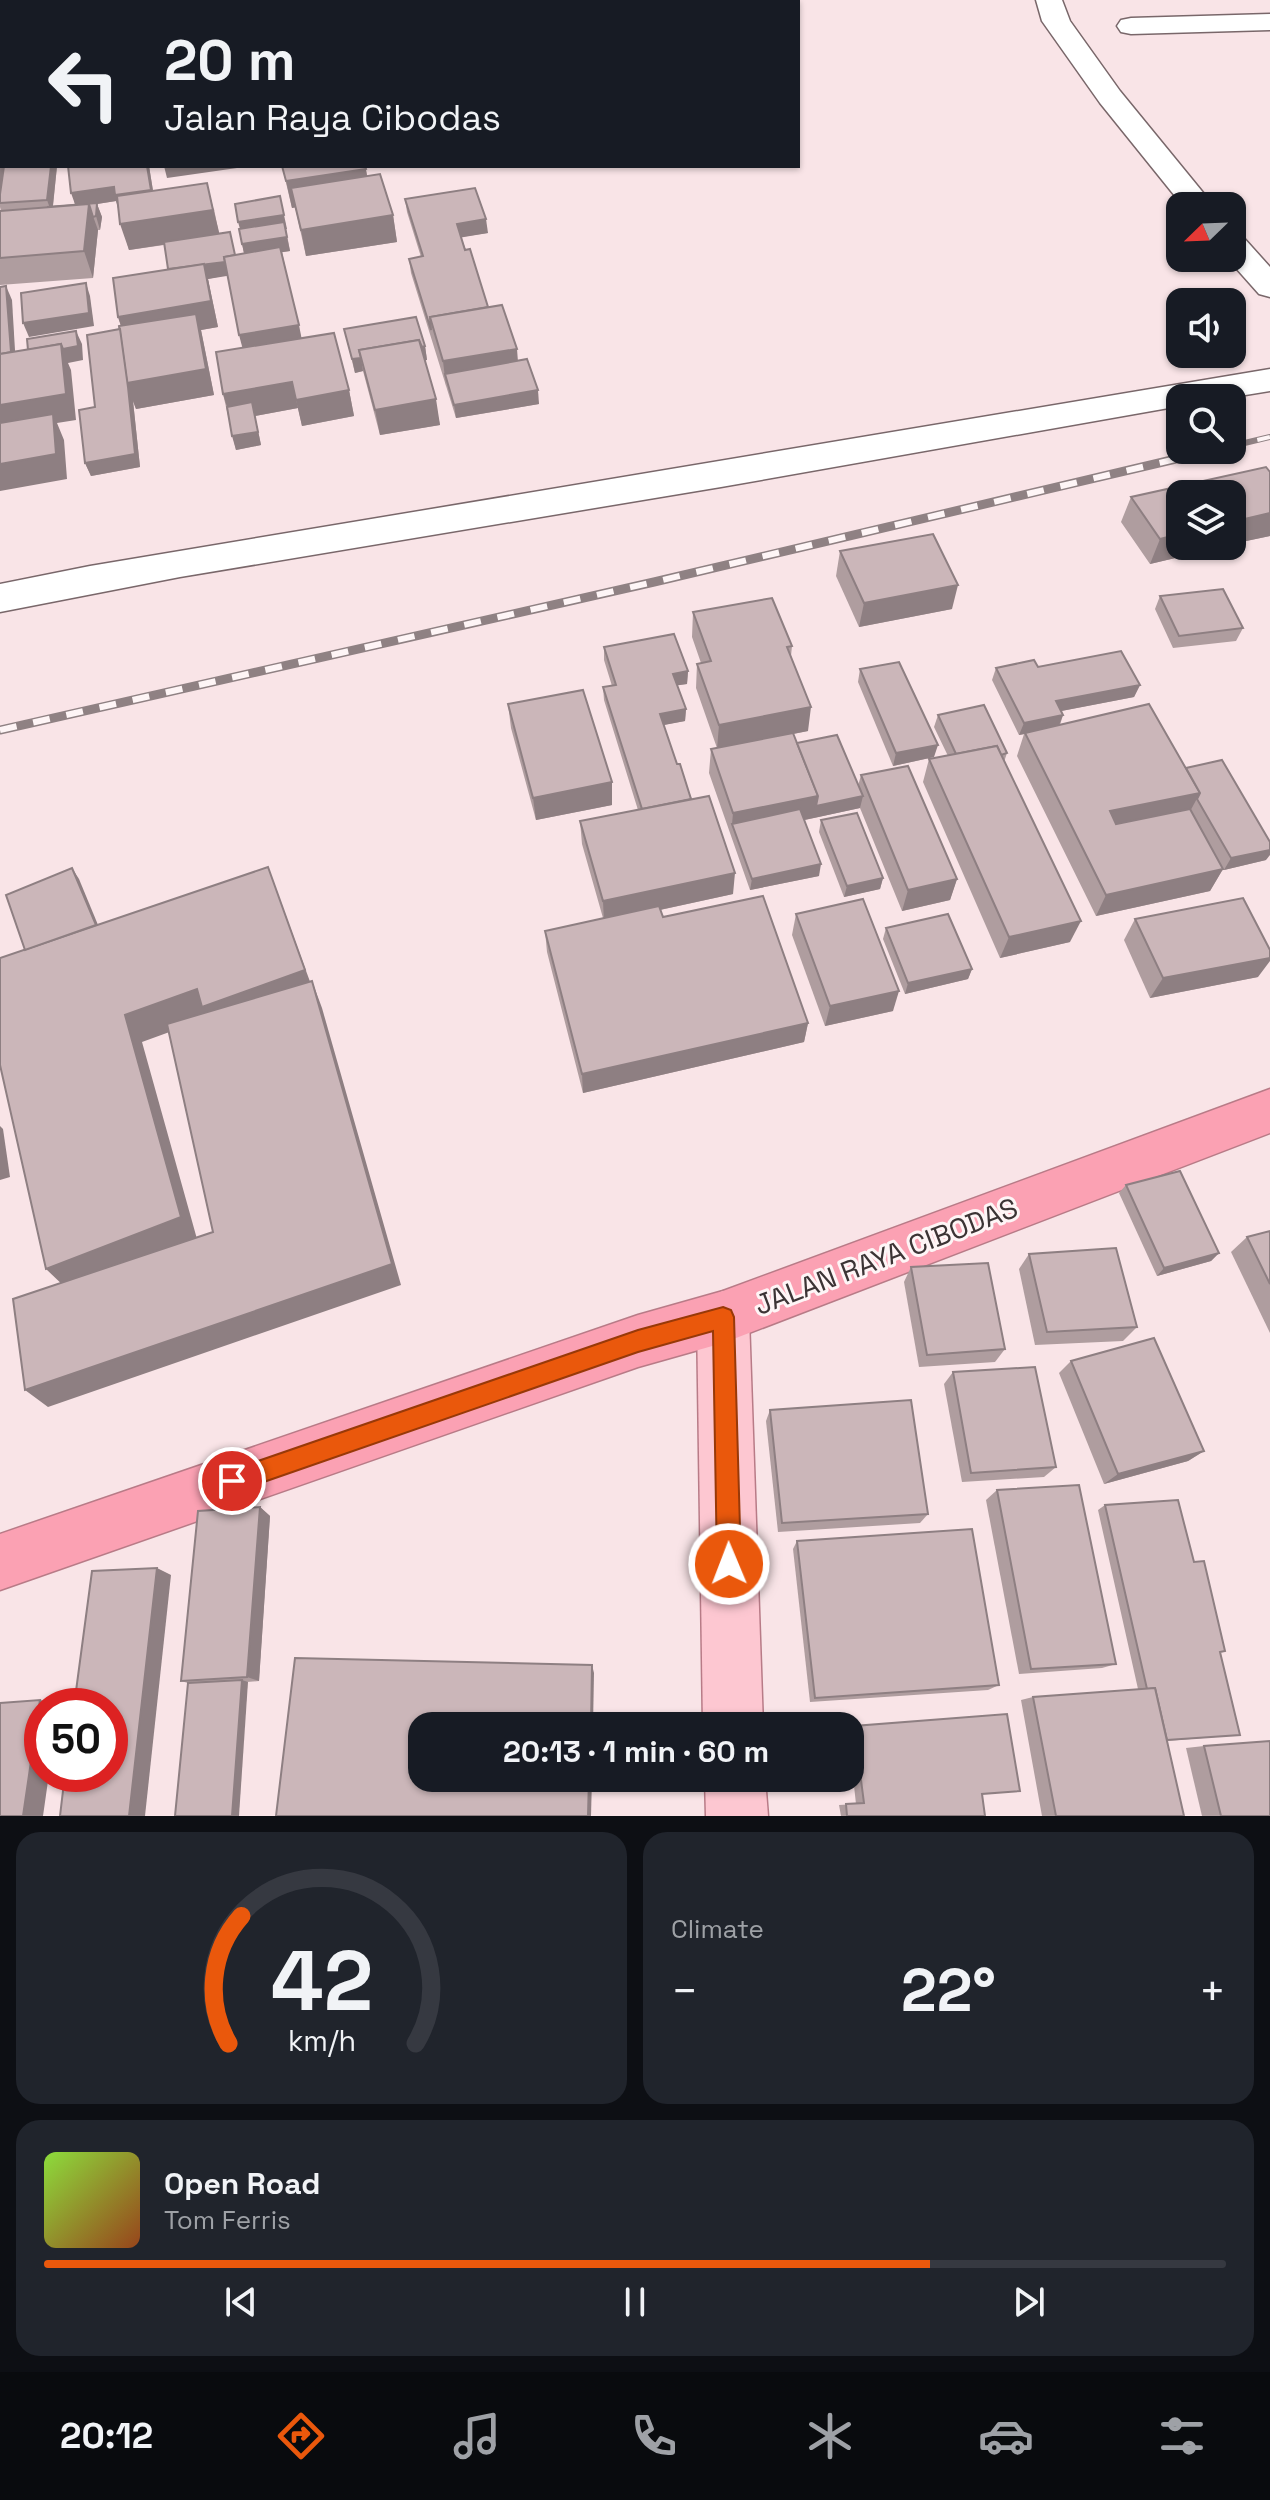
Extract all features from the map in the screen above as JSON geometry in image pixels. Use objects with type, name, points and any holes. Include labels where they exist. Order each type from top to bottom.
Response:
[{"type":"highway","name":"JALAN RAYA CIBODAS","points":[[0,1562],[638,1341],[723,1317],[1270,1111]]},
{"type":"main road","points":[[723,1317],[733,1712]]},
{"type":"main road","points":[[736,1792],[737,1816]]},
{"type":"street","points":[[1120,0],[1131,26]]},
{"type":"street","points":[[1052,11],[1086,29],[1270,22]]},
{"type":"street","points":[[1052,11],[1129,122],[1187,192]]},
{"type":"street","points":[[1246,260],[1270,287]]},
{"type":"street","points":[[0,598],[134,570],[707,478],[1132,401],[1270,380]]},
{"type":"building","points":[[4,168],[51,168],[47,200],[0,203]]},
{"type":"building","points":[[68,168],[147,168],[151,190],[115,195],[114,187],[71,193]]},
{"type":"building","points":[[283,168],[366,169],[286,181]]},
{"type":"building","points":[[380,174],[393,215],[301,230],[291,188]]},
{"type":"building","points":[[207,183],[213,210],[120,224],[117,196]]},
{"type":"building","points":[[475,188],[486,219],[457,224],[465,250],[470,249],[488,307],[430,317],[431,330],[409,259],[423,256],[405,199]]},
{"type":"building","points":[[280,196],[284,215],[238,222],[235,204]]},
{"type":"building","points":[[97,203],[96,216],[93,217],[89,204],[47,207]]},
{"type":"building","points":[[89,204],[84,251],[0,258],[0,211]]},
{"type":"building","points":[[284,222],[287,237],[242,244],[239,229]]},
{"type":"building","points":[[230,232],[235,255],[224,257],[225,262],[168,269],[164,242]]},
{"type":"building","points":[[280,247],[299,325],[239,335],[224,257]]},
{"type":"building","points":[[204,264],[211,301],[118,317],[113,278]]},
{"type":"building","points":[[86,283],[89,313],[23,323],[21,293]]},
{"type":"building","points":[[6,286],[11,352],[0,354],[0,287]]},
{"type":"building","points":[[502,305],[517,349],[443,361],[430,317]]},
{"type":"building","points":[[196,314],[206,369],[127,383],[119,326]]},
{"type":"building","points":[[416,317],[425,346],[422,347],[419,340],[359,350],[361,358],[352,359],[344,329]]},
{"type":"building","points":[[120,329],[135,454],[85,463],[79,410],[95,407],[87,335]]},
{"type":"building","points":[[76,331],[78,346],[63,349],[61,344],[28,350],[27,339]]},
{"type":"building","points":[[334,333],[349,390],[296,400],[292,382],[223,394],[216,352]]},
{"type":"building","points":[[419,340],[436,399],[375,410],[359,350]]},
{"type":"building","points":[[61,344],[66,394],[0,405],[0,354]]},
{"type":"building","points":[[527,359],[538,390],[454,405],[445,374]]},
{"type":"building","points":[[252,402],[258,432],[232,436],[227,407]]},
{"type":"building","points":[[53,414],[56,454],[0,464],[0,423]]},
{"type":"building","points":[[1266,467],[1270,472],[1270,513],[1246,519],[1246,480],[1208,480]]},
{"type":"building","points":[[1166,489],[1166,538],[1160,539],[1131,497]]},
{"type":"building","points":[[933,534],[958,585],[864,603],[840,551]]},
{"type":"building","points":[[1223,589],[1243,628],[1179,636],[1160,596]]},
{"type":"building","points":[[772,598],[792,646],[787,647],[811,707],[719,725],[697,664],[711,661],[693,612]]},
{"type":"building","points":[[674,634],[688,671],[673,674],[686,709],[660,714],[691,799],[642,809],[603,687],[616,685],[604,647]]},
{"type":"building","points":[[1121,651],[1140,685],[1056,701],[1063,715],[1024,723],[996,668],[1034,660],[1038,667]]},
{"type":"building","points":[[899,662],[938,745],[896,753],[860,669]]},
{"type":"building","points":[[583,690],[612,782],[533,798],[508,704]]},
{"type":"building","points":[[1149,704],[1200,793],[1110,811],[1116,824],[1190,809],[1223,869],[1106,895],[1025,733]]},
{"type":"building","points":[[984,705],[1007,753],[1001,755],[997,746],[956,754],[938,715]]},
{"type":"building","points":[[793,733],[818,796],[733,813],[711,749]]},
{"type":"building","points":[[837,735],[863,796],[816,806],[818,796],[797,743]]},
{"type":"building","points":[[997,746],[1081,921],[1009,937],[929,759]]},
{"type":"building","points":[[1222,760],[1270,842],[1270,850],[1231,858],[1197,799],[1200,793],[1186,768]]},
{"type":"building","points":[[908,766],[957,879],[908,890],[861,775]]},
{"type":"building","points":[[709,796],[735,873],[603,901],[580,821]]},
{"type":"building","points":[[800,809],[821,864],[752,879],[732,824]]},
{"type":"building","points":[[857,813],[883,878],[847,886],[821,820]]},
{"type":"building","points":[[268,867],[305,970],[202,1007],[197,989],[125,1015],[181,1217],[46,1269],[0,1065],[0,958]]},
{"type":"building","points":[[72,868],[96,925],[25,950],[6,895]]},
{"type":"building","points":[[763,896],[808,1023],[582,1074],[545,931],[659,906],[663,917]]},
{"type":"building","points":[[1243,898],[1270,950],[1270,958],[1163,978],[1135,919]]},
{"type":"building","points":[[863,899],[899,991],[830,1006],[796,914]]},
{"type":"building","points":[[948,914],[972,969],[908,983],[886,928]]},
{"type":"building","points":[[312,981],[392,1264],[25,1390],[13,1299],[213,1232],[167,1024]]},
{"type":"building","points":[[1180,1171],[1219,1253],[1164,1268],[1126,1185]]},
{"type":"building","points":[[1270,1231],[1270,1284],[1247,1237]]},
{"type":"building","points":[[1116,1248],[1137,1327],[1047,1332],[1029,1254]]},
{"type":"building","points":[[988,1263],[1005,1349],[927,1355],[911,1267]]},
{"type":"building","points":[[1154,1338],[1204,1451],[1118,1474],[1071,1361]]},
{"type":"building","points":[[1035,1367],[1056,1467],[971,1473],[953,1372]]},
{"type":"building","points":[[911,1400],[928,1514],[782,1523],[770,1410]]},
{"type":"building","points":[[1079,1485],[1116,1664],[1031,1669],[997,1490]]},
{"type":"building","points":[[1178,1500],[1194,1562],[1204,1561],[1225,1651],[1220,1652],[1240,1735],[1167,1740],[1155,1688],[1147,1689],[1105,1505]]},
{"type":"building","points":[[260,1507],[247,1677],[181,1681],[198,1511]]},
{"type":"building","points":[[972,1529],[999,1685],[815,1698],[797,1541]]},
{"type":"building","points":[[157,1568],[129,1816],[60,1816],[63,1792],[128,1792],[128,1688],[76,1688],[92,1571]]},
{"type":"building","points":[[295,1658],[592,1665],[591,1712],[408,1712],[408,1792],[589,1792],[588,1816],[276,1816]]},
{"type":"building","points":[[242,1680],[232,1816],[175,1816],[188,1683]]},
{"type":"building","points":[[1155,1688],[1184,1816],[1056,1816],[1033,1697]]},
{"type":"building","points":[[24,1701],[24,1792],[27,1792],[23,1816],[0,1816],[0,1703]]},
{"type":"building","points":[[1007,1714],[1020,1791],[982,1794],[985,1816],[847,1816],[846,1804],[864,1803],[864,1725]]},
{"type":"building","points":[[1270,1741],[1270,1816],[1221,1816],[1204,1746]]},
{"type":"railway","points":[[1246,443],[1270,437]]},
{"type":"railway","points":[[0,730],[654,582],[1166,461]]},
{"type":"route","points":[[232,1481],[638,1341],[723,1317],[729,1564]]}]
